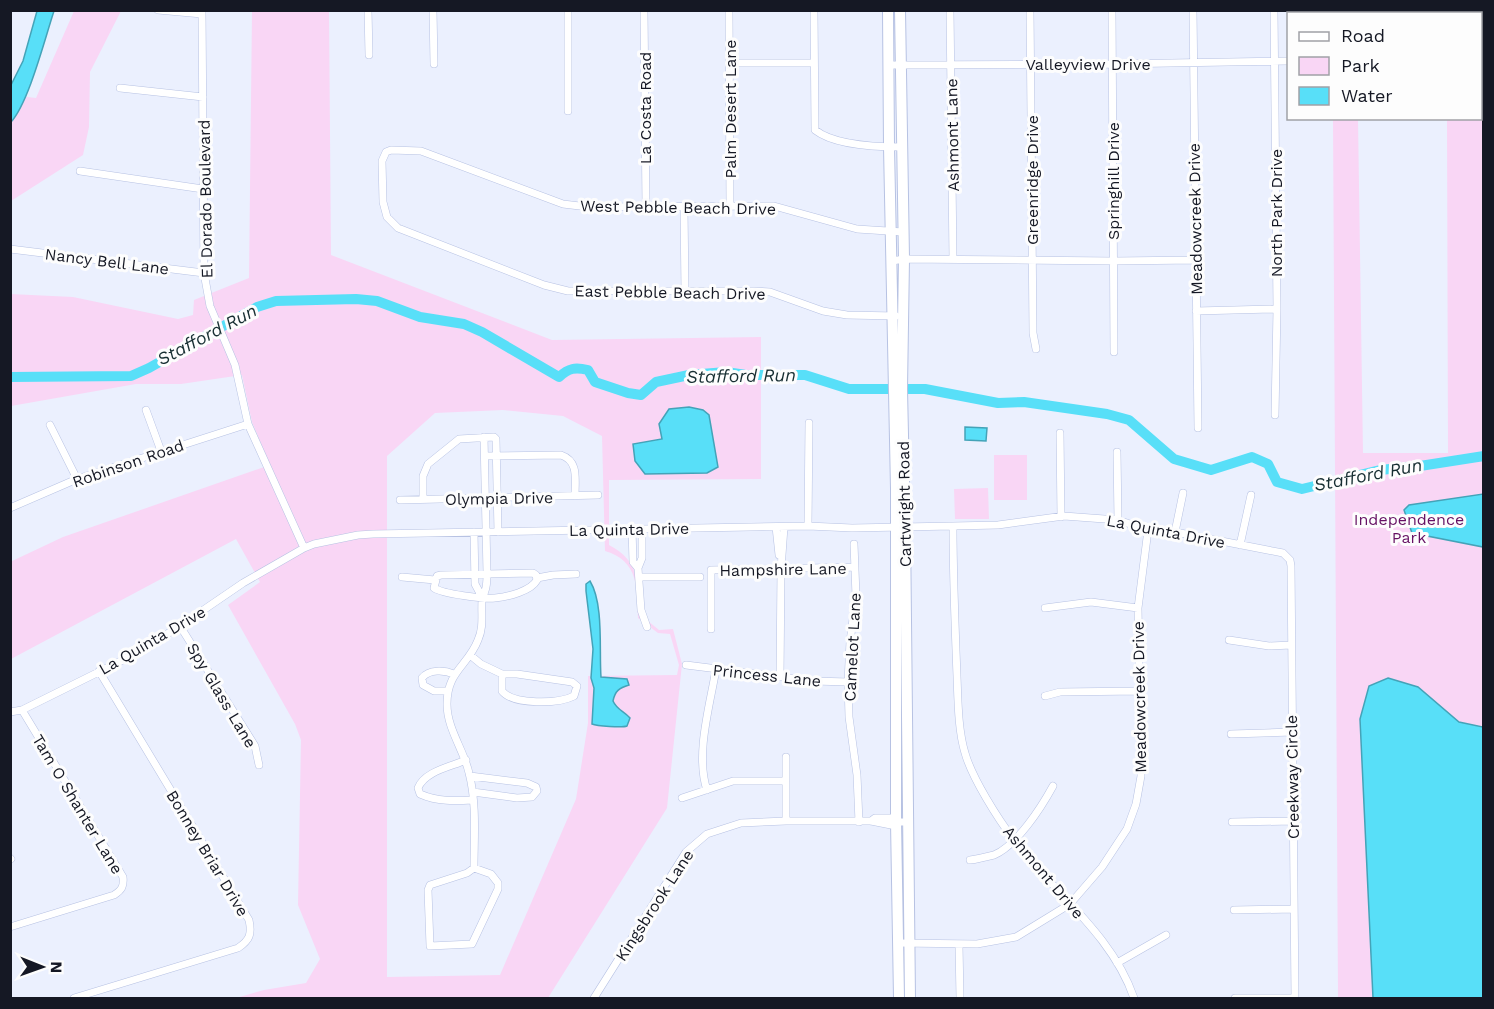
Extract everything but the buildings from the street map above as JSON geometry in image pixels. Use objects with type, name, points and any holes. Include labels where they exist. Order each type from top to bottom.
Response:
[{"type":"main road","name":"Cartwright Road","points":[[888,10],[891,261],[897,316],[898,359],[901,822],[904,943],[910,999]]},
{"type":"main road","name":"Cartwright Road","points":[[897,316],[904,259],[900,10]]},
{"type":"main road","name":"Cartwright Road","points":[[899,999],[904,943]]},
{"type":"street","points":[[158,10],[202,12]]},
{"type":"street","points":[[368,10],[369,55]]},
{"type":"street","points":[[433,10],[434,64]]},
{"type":"street","points":[[568,10],[568,111]]},
{"type":"street","name":"La Costa Road","points":[[644,10],[646,206]]},
{"type":"street","name":"Palm Desert Lane","points":[[729,10],[730,207]]},
{"type":"street","points":[[814,10],[815,130],[822,135],[843,141],[902,147]]},
{"type":"street","name":"Ashmont Lane","points":[[950,10],[953,259]]},
{"type":"street","name":"Greenridge Drive","points":[[1030,10],[1033,333],[1036,349]]},
{"type":"street","name":"Springhill Drive","points":[[1112,10],[1114,352]]},
{"type":"street","name":"Meadowcreek Drive","points":[[1193,10],[1198,428]]},
{"type":"street","name":"North Park Drive","points":[[1274,10],[1277,309],[1275,415]]},
{"type":"street","name":"El Dorado Boulevard","points":[[202,12],[204,273],[210,306],[235,365],[248,424],[304,548]]},
{"type":"street","name":"Valleyview Drive","points":[[888,65],[1287,61]]},
{"type":"street","points":[[729,63],[814,63]]},
{"type":"street","points":[[120,88],[203,98]]},
{"type":"street","name":"West Pebble Beach Drive","points":[[385,210],[382,161],[386,152],[421,151],[563,204],[588,207],[774,206],[857,229],[903,232]]},
{"type":"street","points":[[80,171],[203,189]]},
{"type":"street","points":[[684,207],[684,292]]},
{"type":"street","name":"East Pebble Beach Drive","points":[[385,210],[387,217],[398,228],[544,285],[568,291],[770,292],[823,311],[847,315],[897,316]]},
{"type":"street","name":"Nancy Bell Lane","points":[[10,249],[204,273]]},
{"type":"street","points":[[891,261],[904,259],[1196,260]]},
{"type":"street","points":[[1196,310],[1277,309]]},
{"type":"street","points":[[146,410],[161,451]]},
{"type":"street","points":[[808,526],[809,423]]},
{"type":"street","name":"Robinson Road","points":[[10,508],[77,479],[248,424]]},
{"type":"street","points":[[50,425],[77,479]]},
{"type":"street","points":[[1060,433],[1061,517]]},
{"type":"street","points":[[474,868],[473,796],[466,760],[452,730],[448,714],[448,692],[454,674],[470,655],[480,635],[482,597],[486,590],[487,573],[484,437]]},
{"type":"street","points":[[423,499],[423,476],[428,464],[459,439],[494,437],[497,456],[498,532]]},
{"type":"street","points":[[1118,452],[1118,520]]},
{"type":"street","points":[[485,456],[561,455],[567,457],[574,465],[575,496]]},
{"type":"street","points":[[1175,532],[1183,493]]},
{"type":"street","name":"Olympia Drive","points":[[400,500],[598,495]]},
{"type":"street","points":[[1240,545],[1251,495]]},
{"type":"street","name":"La Quinta Drive","points":[[10,712],[22,710],[131,656],[304,548],[358,535],[808,526],[852,528],[998,525],[1061,517],[1118,520],[1148,530],[1175,532],[1284,553],[1287,556]]},
{"type":"street","name":"Ashmont Drive","points":[[953,526],[953,593],[959,709],[964,753],[986,797],[1014,840],[1094,930],[1117,963],[1134,999]]},
{"type":"street","points":[[776,527],[780,569]]},
{"type":"street","points":[[780,677],[780,569],[784,527]]},
{"type":"street","points":[[632,529],[633,562],[638,568]]},
{"type":"street","points":[[642,529],[642,558],[638,568],[641,610],[647,627]]},
{"type":"street","name":"Meadowcreek Drive","points":[[904,943],[959,945],[1016,937],[1070,904],[1101,867],[1127,830],[1136,804],[1141,776],[1138,608],[1148,530]]},
{"type":"street","points":[[474,532],[475,584],[482,597]]},
{"type":"street","name":"Camelot Lane","points":[[854,544],[856,596],[848,682],[859,822]]},
{"type":"street","name":"Creekway Circle","points":[[1287,556],[1291,566],[1295,998]]},
{"type":"street","name":"Hampshire Lane","points":[[711,629],[711,570],[855,567]]},
{"type":"street","points":[[537,579],[533,573],[441,575],[437,576],[434,588],[494,598],[531,587],[537,579],[553,574],[576,574]]},
{"type":"street","points":[[402,577],[435,580]]},
{"type":"street","points":[[639,577],[700,577]]},
{"type":"street","points":[[1045,608],[1091,602],[1138,608]]},
{"type":"street","name":"Spy Glass Lane","points":[[180,626],[255,746],[259,765]]},
{"type":"street","points":[[1228,640],[1269,646],[1291,645]]},
{"type":"street","points":[[470,655],[481,664],[502,674],[572,682],[577,686],[577,690],[574,696],[561,701],[513,699],[502,691],[502,674]]},
{"type":"street","name":"Princess Lane","points":[[686,665],[814,681],[848,682]]},
{"type":"street","points":[[707,790],[703,768],[707,723],[716,669]]},
{"type":"street","name":"Bonney Briar Drive","points":[[74,999],[238,948],[247,942],[251,931],[249,920],[99,671]]},
{"type":"street","points":[[448,692],[429,689],[423,685],[422,678],[433,672],[448,671],[454,674]]},
{"type":"street","points":[[1045,696],[1060,692],[1139,691]]},
{"type":"street","name":"Tam O Shanter Lane","points":[[10,927],[114,895],[121,891],[124,884],[123,877],[22,710]]},
{"type":"street","points":[[1231,734],[1292,732]]},
{"type":"street","points":[[786,757],[786,821]]},
{"type":"street","points":[[466,760],[424,779],[418,788],[420,794],[432,799],[448,801],[473,796],[532,797],[537,791],[536,787],[527,783],[470,776]]},
{"type":"street","points":[[682,798],[733,781],[786,781]]},
{"type":"street","points":[[970,861],[995,854],[1014,840],[1039,809],[1053,786]]},
{"type":"street","name":"Kingsbrook Lane","points":[[594,999],[686,852],[695,843],[716,830],[741,823],[786,821],[871,821],[876,824],[891,825],[901,822]]},
{"type":"street","points":[[1232,822],[1293,821]]},
{"type":"street","points":[[474,868],[491,874],[498,883],[498,889],[472,944],[430,946],[428,890],[430,885],[467,873],[474,868]]},
{"type":"street","points":[[1234,910],[1294,909]]},
{"type":"street","points":[[1117,963],[1166,935]]},
{"type":"street","points":[[959,945],[960,999]]},
{"type":"street","points":[[1235,998],[1295,998]]},
{"type":"green space","points":[[74,11],[121,11],[90,72],[89,127],[83,155],[11,201],[11,95],[36,98]]},
{"type":"green space","points":[[252,11],[329,11],[331,255],[552,340],[761,337],[761,479],[609,480],[609,545],[632,566],[638,584],[642,616],[659,630],[673,629],[682,664],[667,808],[548,998],[236,998],[264,990],[306,983],[320,959],[298,905],[301,740],[295,724],[228,605],[260,582],[236,539],[11,659],[10,562],[63,537],[270,465],[252,422],[242,375],[181,384],[136,384],[11,406],[10,294],[73,297],[178,319],[193,315],[194,300],[249,278]],"holes":[[[503,410],[563,416],[602,436],[605,551],[624,561],[634,577],[638,618],[658,633],[670,634],[679,665],[677,675],[588,676],[588,723],[576,799],[500,975],[387,977],[387,456],[435,413]]]},
{"type":"green space","name":"Independence Park","points":[[1483,11],[1483,998],[1338,998],[1333,120],[1358,120],[1363,453],[1448,453],[1447,120],[1482,120],[1482,12],[1447,12]]},
{"type":"green space","points":[[994,455],[1027,455],[1027,500],[994,500]]},
{"type":"green space","points":[[988,488],[989,519],[955,519],[954,489]]},
{"type":"water","points":[[37,11],[54,11],[30,85],[18,113],[11,122],[11,85],[23,61]]},
{"type":"water","points":[[689,407],[703,410],[709,415],[718,467],[707,473],[645,474],[635,461],[633,444],[662,439],[659,424],[669,409]]},
{"type":"water","points":[[965,427],[987,428],[986,441],[965,440]]},
{"type":"water","points":[[1483,494],[1483,547],[1412,533],[1404,510],[1409,505]]},
{"type":"water","points":[[590,581],[599,614],[601,677],[627,679],[629,685],[618,690],[613,701],[630,718],[627,726],[592,724],[593,649],[586,591],[586,584]]},
{"type":"water","points":[[1388,678],[1418,687],[1459,722],[1483,727],[1483,998],[1373,998],[1360,719],[1369,686]]},
{"type":"waterway","name":"Stafford Run","points":[[10,377],[131,376],[257,307],[276,301],[356,299],[377,301],[420,317],[464,324],[559,377],[572,369],[588,370],[595,382],[628,393],[641,395],[656,382],[689,375],[726,372],[746,375],[805,375],[849,389],[925,389],[998,403],[1024,402],[1107,414],[1129,420],[1174,459],[1211,470],[1252,457],[1268,464],[1277,482],[1302,489],[1380,470],[1484,456]]}]
